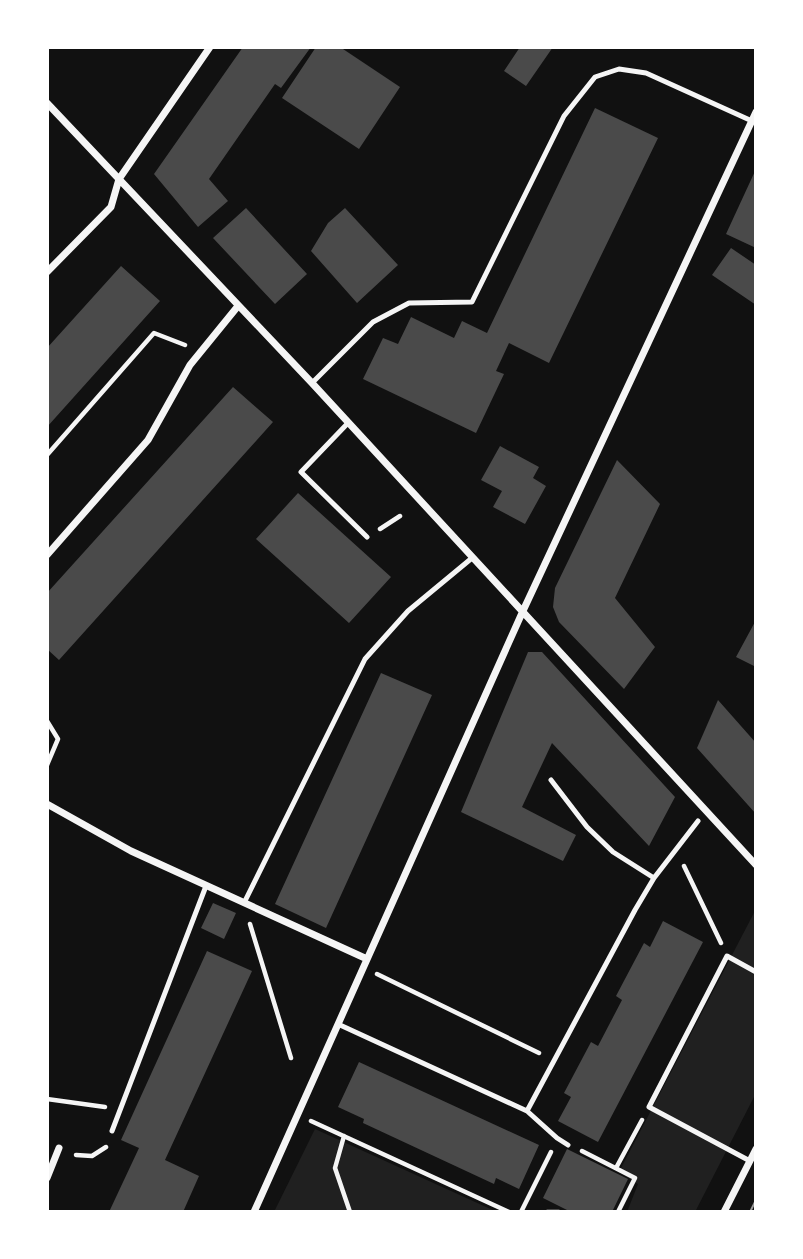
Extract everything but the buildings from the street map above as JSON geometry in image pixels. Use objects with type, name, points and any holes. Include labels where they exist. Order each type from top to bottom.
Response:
[{"type":"street","points":[[47,272],[111,207],[119,179],[210,47]]},
{"type":"street","points":[[47,103],[312,383],[756,865]]},
{"type":"street","points":[[254,1212],[340,1025],[522,613],[756,112]]},
{"type":"street","points":[[47,555],[148,440],[201,352],[238,306]]},
{"type":"street","points":[[47,804],[131,851],[367,959]]},
{"type":"street","points":[[47,1178],[59,1149]]},
{"type":"street","points":[[724,1212],[756,1149]]},
{"type":"lane","points":[[312,383],[373,323],[409,303],[472,302],[564,116],[596,77],[619,69],[646,73],[752,121]]},
{"type":"lane","points":[[348,423],[301,472],[367,537]]},
{"type":"lane","points":[[244,903],[365,659],[408,611],[472,558]]},
{"type":"lane","points":[[551,780],[587,827],[613,852],[654,878]]},
{"type":"lane","points":[[527,1111],[654,878],[698,821]]},
{"type":"lane","points":[[112,1131],[206,886]]},
{"type":"lane","points":[[750,1161],[649,1107],[727,956],[756,972]]},
{"type":"lane","points":[[340,1025],[527,1111],[557,1138],[568,1144]]},
{"type":"path","points":[[47,455],[154,333],[201,352]]},
{"type":"path","points":[[47,721],[58,738],[47,765]]},
{"type":"path","points":[[677,849],[727,956]]},
{"type":"path","points":[[244,903],[291,1058]]},
{"type":"path","points":[[363,968],[554,1061]]},
{"type":"path","points":[[47,1099],[120,1108]]},
{"type":"path","points":[[617,1168],[649,1107]]},
{"type":"path","points":[[297,1115],[509,1212]]},
{"type":"path","points":[[59,1149],[92,1156],[108,1144],[112,1131]]},
{"type":"path","points":[[344,1136],[335,1168],[349,1212]]},
{"type":"path","points":[[521,1212],[557,1138]]},
{"type":"path","points":[[568,1144],[635,1178],[618,1212]]},
{"type":"path","points":[[547,1212],[559,1212]]},
{"type":"shaded area","points":[[756,909],[756,1093],[695,1212],[627,1212],[638,1184],[619,1172]]},
{"type":"shaded area","points":[[315,1129],[497,1212],[274,1212]]},
{"type":"tram line","points":[[750,1212],[756,1200]]}]
